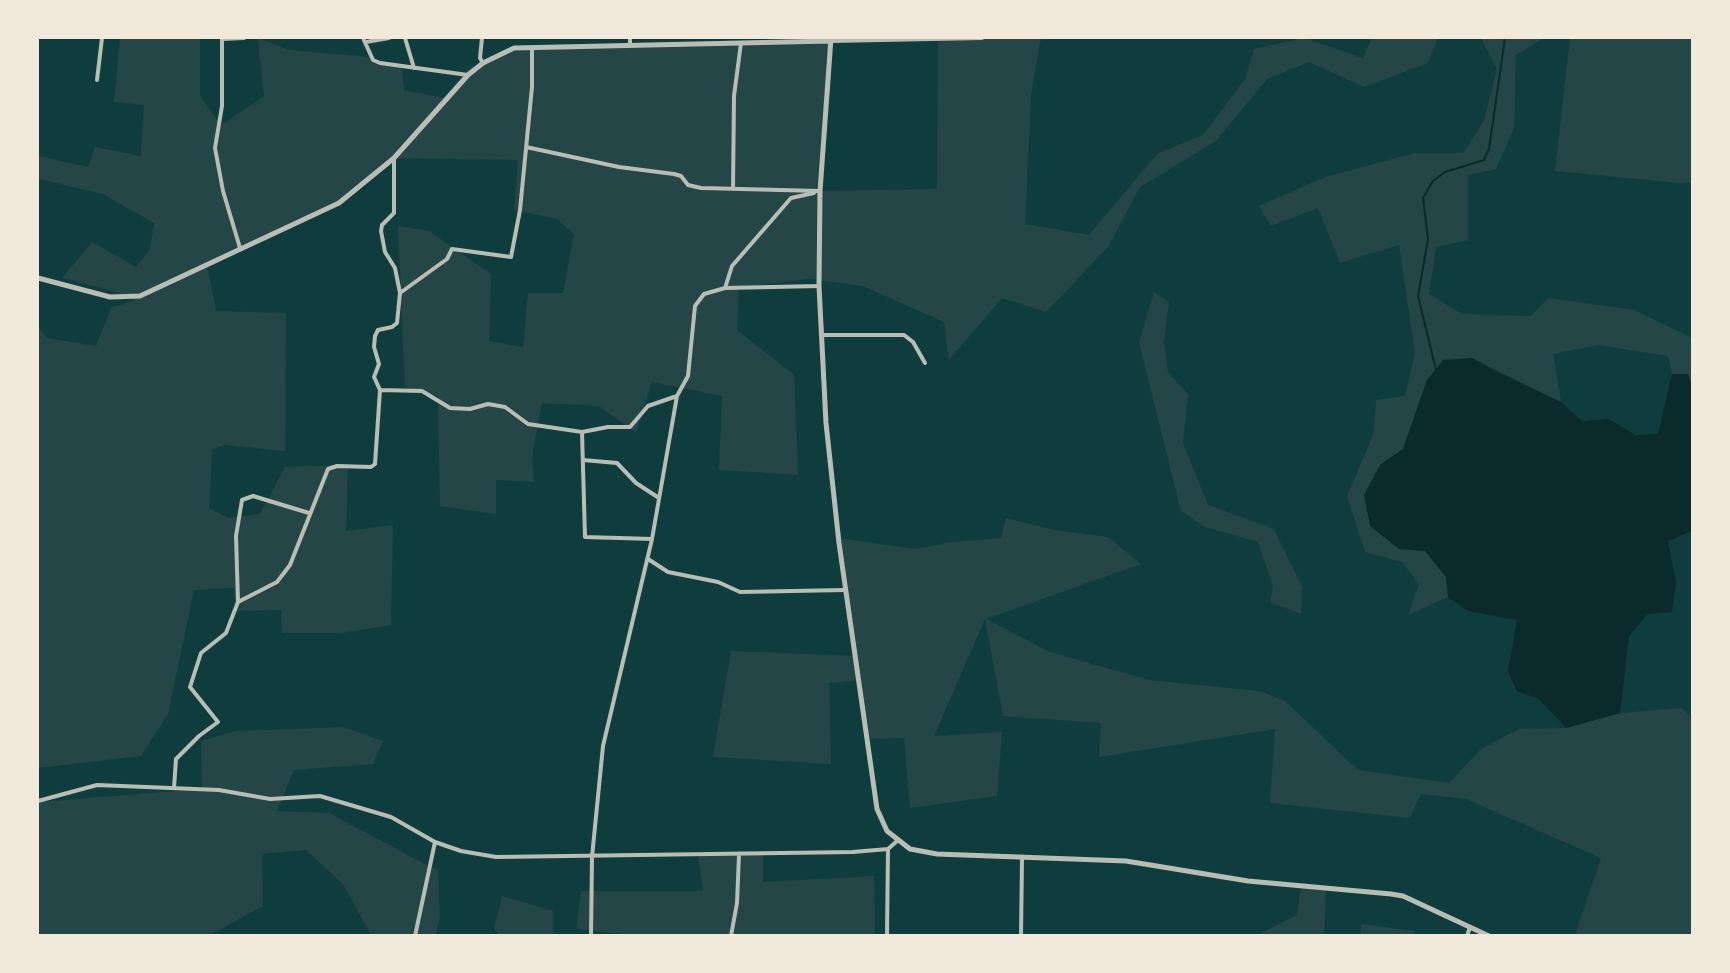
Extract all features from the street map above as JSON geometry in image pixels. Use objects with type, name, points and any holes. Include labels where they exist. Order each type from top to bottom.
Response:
[{"type":"street","points":[[97,80],[102,38]]},
{"type":"street","points":[[240,248],[223,191],[215,148],[222,106],[222,38],[244,38]]},
{"type":"street","points":[[389,38],[364,40],[373,60],[468,75]]},
{"type":"street","points":[[405,38],[414,68]]},
{"type":"street","points":[[482,38],[480,58],[483,63]]},
{"type":"street","points":[[630,38],[630,45]]},
{"type":"street","points":[[38,278],[110,297],[140,296],[339,203],[394,158],[468,75],[483,63],[514,48],[831,39],[982,38]]},
{"type":"street","points":[[831,39],[820,191],[819,286],[826,423],[846,590],[877,809],[887,831],[897,842],[910,849],[930,853],[1126,861],[1248,881],[1403,896],[1489,936]]},
{"type":"street","points":[[734,189],[734,96],[742,41]]},
{"type":"street","points":[[400,293],[447,259],[452,249],[511,257],[520,210],[532,87],[531,48]]},
{"type":"street","points":[[526,147],[620,167],[674,174],[681,176],[688,185],[734,189],[820,191]]},
{"type":"street","points":[[174,788],[176,759],[218,722],[190,687],[189,682],[201,652],[226,633],[231,615],[238,603],[277,582],[290,566],[328,469],[337,466],[375,464],[381,390],[374,377],[379,364],[374,347],[375,336],[378,330],[392,327],[397,322],[400,293],[395,268],[385,252],[381,231],[382,225],[394,213],[394,158]]},
{"type":"street","points":[[725,288],[732,266],[791,198],[820,191]]},
{"type":"street","points":[[591,936],[592,857],[603,746],[648,560],[677,396],[688,376],[695,306],[704,294],[725,288],[819,286]]},
{"type":"street","points":[[822,335],[904,335],[913,342],[925,363]]},
{"type":"street","points":[[381,390],[422,391],[434,396],[450,408],[470,409],[488,404],[505,407],[528,424],[582,432],[608,427],[630,427],[648,406],[677,396]]},
{"type":"street","points":[[582,432],[585,537],[652,539]]},
{"type":"street","points":[[583,460],[617,463],[636,483],[659,498]]},
{"type":"street","points":[[238,603],[236,536],[242,500],[253,496],[309,513]]},
{"type":"street","points":[[648,560],[668,572],[718,582],[740,592],[846,590]]},
{"type":"street","points":[[38,801],[97,785],[244,792],[270,800],[299,796],[332,798],[392,817],[435,842],[482,855],[592,857],[739,855],[888,849],[897,842]]},
{"type":"street","points":[[415,936],[435,842]]},
{"type":"street","points":[[887,936],[888,849]]},
{"type":"street","points":[[731,936],[737,903],[739,855]]},
{"type":"street","points":[[1021,936],[1022,858]]},
{"type":"street","points":[[1467,936],[1470,927]]},
{"type":"shaded area","points":[[120,38],[200,38],[200,96],[221,125],[264,96],[258,38],[289,50],[361,56],[402,67],[404,90],[443,98],[468,69],[514,47],[829,41],[817,191],[937,189],[938,38],[1041,38],[1031,94],[1025,224],[1089,235],[1157,154],[1203,135],[1245,79],[1254,49],[1304,38],[1363,58],[1372,38],[1438,38],[1428,63],[1364,87],[1309,62],[1267,79],[1216,141],[1140,187],[1108,247],[1046,312],[1002,298],[949,360],[944,322],[863,286],[810,279],[739,287],[737,330],[794,375],[798,475],[719,470],[722,396],[652,382],[636,433],[599,406],[542,403],[532,456],[534,482],[496,480],[496,514],[440,506],[438,396],[405,387],[398,226],[429,231],[491,274],[489,341],[523,347],[528,293],[563,293],[574,234],[557,219],[514,210],[518,160],[391,158],[335,205],[301,224],[207,265],[216,311],[286,313],[285,451],[224,445],[212,450],[209,508],[229,518],[260,514],[285,467],[348,465],[346,531],[393,525],[391,625],[342,633],[282,633],[281,610],[236,611],[234,588],[194,590],[168,714],[141,756],[38,768],[38,326],[47,338],[96,346],[111,308],[135,300],[109,290],[62,278],[92,242],[136,267],[150,249],[154,223],[103,194],[38,179],[38,156],[88,167],[95,147],[141,156],[144,105],[114,102]]},
{"type":"shaded area","points":[[829,38],[938,38],[829,41]]},
{"type":"shaded area","points":[[1481,38],[1544,38],[1516,55],[1514,128],[1496,169],[1468,175],[1468,240],[1436,247],[1429,294],[1462,314],[1531,316],[1548,298],[1634,310],[1692,338],[1692,387],[1688,374],[1672,374],[1668,356],[1598,345],[1553,354],[1561,402],[1472,358],[1427,380],[1403,449],[1380,465],[1399,549],[1425,551],[1446,577],[1448,597],[1408,615],[1419,584],[1402,562],[1365,552],[1347,496],[1374,433],[1376,400],[1405,396],[1415,353],[1399,245],[1340,263],[1318,208],[1271,226],[1259,206],[1325,177],[1415,153],[1463,153],[1484,121],[1497,69]]},
{"type":"shaded area","points":[[1570,38],[1692,38],[1692,182],[1680,183],[1555,171]]},
{"type":"shaded area","points":[[1154,292],[1169,302],[1164,342],[1168,372],[1188,394],[1183,443],[1208,505],[1274,529],[1302,587],[1301,614],[1270,602],[1273,586],[1258,542],[1205,527],[1181,511],[1139,342]]},
{"type":"shaded area","points":[[1472,358],[1561,402],[1582,421],[1609,419],[1635,435],[1658,434],[1672,374],[1688,374],[1692,387],[1692,531],[1668,541],[1676,583],[1672,612],[1648,614],[1629,636],[1620,713],[1566,728],[1539,699],[1517,691],[1508,671],[1517,620],[1468,611],[1448,597],[1446,577],[1425,551],[1399,549],[1370,526],[1364,495],[1380,465],[1403,449],[1427,380],[1443,360]]},
{"type":"shaded area","points":[[1006,518],[1054,530],[1108,537],[1141,564],[986,619],[1050,652],[1149,680],[1259,691],[1285,701],[1358,770],[1449,783],[1481,749],[1519,729],[1566,728],[1620,713],[1681,708],[1692,717],[1692,935],[1575,935],[1601,858],[1466,799],[1421,794],[1410,818],[1270,803],[1275,729],[1099,757],[1101,723],[1003,716],[985,619],[934,736],[1002,732],[997,796],[910,808],[904,738],[870,739],[860,680],[829,683],[831,764],[713,757],[731,651],[857,656],[838,538],[915,549],[951,542],[1001,538]]},
{"type":"shaded area","points":[[343,727],[383,741],[373,764],[294,770],[277,811],[329,813],[438,871],[440,917],[436,935],[371,935],[343,884],[306,850],[262,854],[263,906],[210,935],[38,936],[38,802],[202,789],[201,741],[236,731]]},
{"type":"shaded area","points":[[763,854],[763,882],[874,876],[875,935],[639,936],[576,929],[581,891],[703,891],[698,856]]},
{"type":"shaded area","points":[[1301,887],[1326,889],[1324,935],[1065,936],[1259,934],[1297,915]]},
{"type":"shaded area","points":[[502,896],[553,911],[553,935],[499,935],[494,928]]},
{"type":"shaded area","points":[[1362,924],[1415,931],[1413,935],[1360,935]]},
{"type":"waterway","points":[[1436,370],[1418,296],[1428,239],[1423,198],[1433,181],[1445,172],[1484,160],[1489,149],[1505,38]]}]
